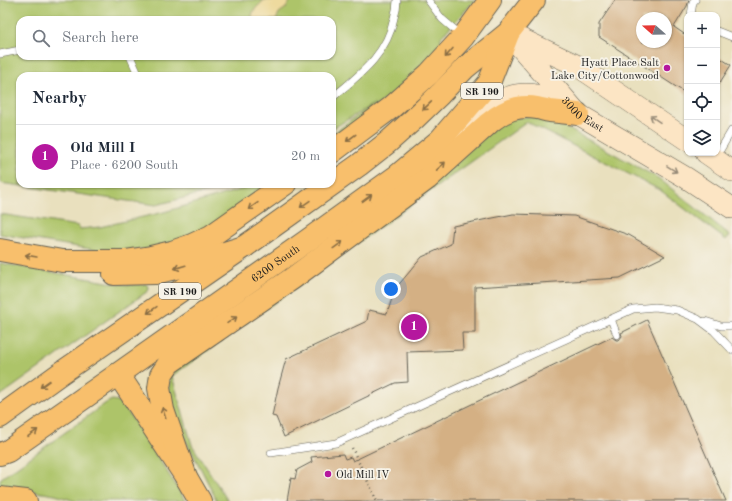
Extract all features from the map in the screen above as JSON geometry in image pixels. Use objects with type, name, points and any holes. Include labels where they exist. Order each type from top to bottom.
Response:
[{"type":"main road","points":[[336,149],[392,107],[429,74],[463,37],[490,0]]},
{"type":"main road","name":"6200 South","points":[[336,181],[382,147],[440,94],[464,68],[508,33],[534,0]]},
{"type":"main road","points":[[508,33],[576,65],[684,138]]},
{"type":"main road","name":"6200 South","points":[[0,454],[8,451],[118,374],[397,176],[440,140],[489,83],[508,33]]},
{"type":"main road","name":"3000 East","points":[[508,33],[578,114],[685,177],[732,208]]},
{"type":"main road","points":[[440,140],[487,107],[514,95],[526,94],[539,96],[578,114]]},
{"type":"main road","points":[[186,477],[163,410],[159,388],[161,375],[169,363],[293,278],[428,179],[497,116],[506,111],[527,106],[548,111],[578,114]]},
{"type":"main road","points":[[710,156],[732,171]]},
{"type":"main road","points":[[0,250],[62,261],[125,261],[151,257],[192,245],[211,236],[279,188]]},
{"type":"main road","name":"6200 South","points":[[0,417],[327,188]]},
{"type":"main road","points":[[62,261],[84,270],[115,274],[155,273],[180,267],[244,247]]},
{"type":"main road","points":[[118,374],[186,477],[200,501]]},
{"type":"main road","points":[[0,498],[26,501]]},
{"type":"lane","points":[[336,95],[364,71],[382,50],[394,23],[397,0]]},
{"type":"lane","points":[[428,0],[442,19],[463,37]]},
{"type":"lane","points":[[691,12],[693,2],[695,0]]},
{"type":"lane","points":[[720,32],[732,36]]},
{"type":"lane","points":[[0,54],[16,51]]},
{"type":"lane","points":[[132,60],[137,72]]},
{"type":"lane","points":[[720,144],[732,130]]},
{"type":"lane","points":[[271,452],[336,443],[633,309],[655,307],[677,310],[698,319],[721,326],[732,326]]},
{"type":"lane","points":[[611,319],[617,335]]},
{"type":"lane","points":[[698,319],[714,331],[732,350]]},
{"type":"path","points":[[348,438],[377,501]]},
{"type":"green space","points":[[0,0],[475,0],[441,37],[441,46],[431,62],[336,140],[336,131],[375,103],[336,127],[336,72],[16,72],[16,185],[0,183]]},
{"type":"green space","points":[[543,115],[658,178],[730,235],[726,240],[660,190],[527,122],[172,376],[192,445],[228,501],[217,501],[173,417],[168,393],[170,377],[184,358],[507,119]]},
{"type":"green space","points":[[35,188],[223,188],[156,205]]},
{"type":"green space","points":[[246,188],[265,188],[213,226],[154,249],[102,251],[0,234],[0,214],[78,226],[80,229],[100,227],[164,212]]},
{"type":"green space","points":[[0,263],[107,282],[129,285],[146,284],[149,289],[0,396]]},
{"type":"green space","points":[[112,400],[118,401],[124,406],[185,501],[75,501],[55,495],[0,486],[0,479]]},
{"type":"sand","points":[[264,0],[291,0],[286,8],[279,13],[278,16],[252,16],[257,7]]},
{"type":"building","name":"Hyatt Place Salt Lake City/Cottonwood","points":[[615,0],[689,0],[674,27],[684,34],[684,92],[599,37],[599,24]]},
{"type":"building","points":[[720,58],[731,65],[720,82]]},
{"type":"building","points":[[513,214],[574,216],[629,235],[665,256],[620,278],[475,287],[475,333],[462,333],[463,350],[407,352],[408,382],[395,383],[284,437],[276,417],[272,416],[286,359],[367,321],[369,310],[387,314],[395,289],[422,257],[451,244],[453,226]]},
{"type":"building","points":[[647,320],[726,501],[287,501],[291,478],[295,479],[297,470],[312,462],[311,457],[343,454],[345,459],[351,457],[353,461],[612,337],[619,340],[622,336],[621,333]]},
{"type":"place","name":"Hyatt Place Salt Lake City/Cottonwood","points":[[667,68]]},
{"type":"place","name":"Old Mill I","points":[[414,327]]},
{"type":"place","name":"Old Mill IV","points":[[328,474]]}]
